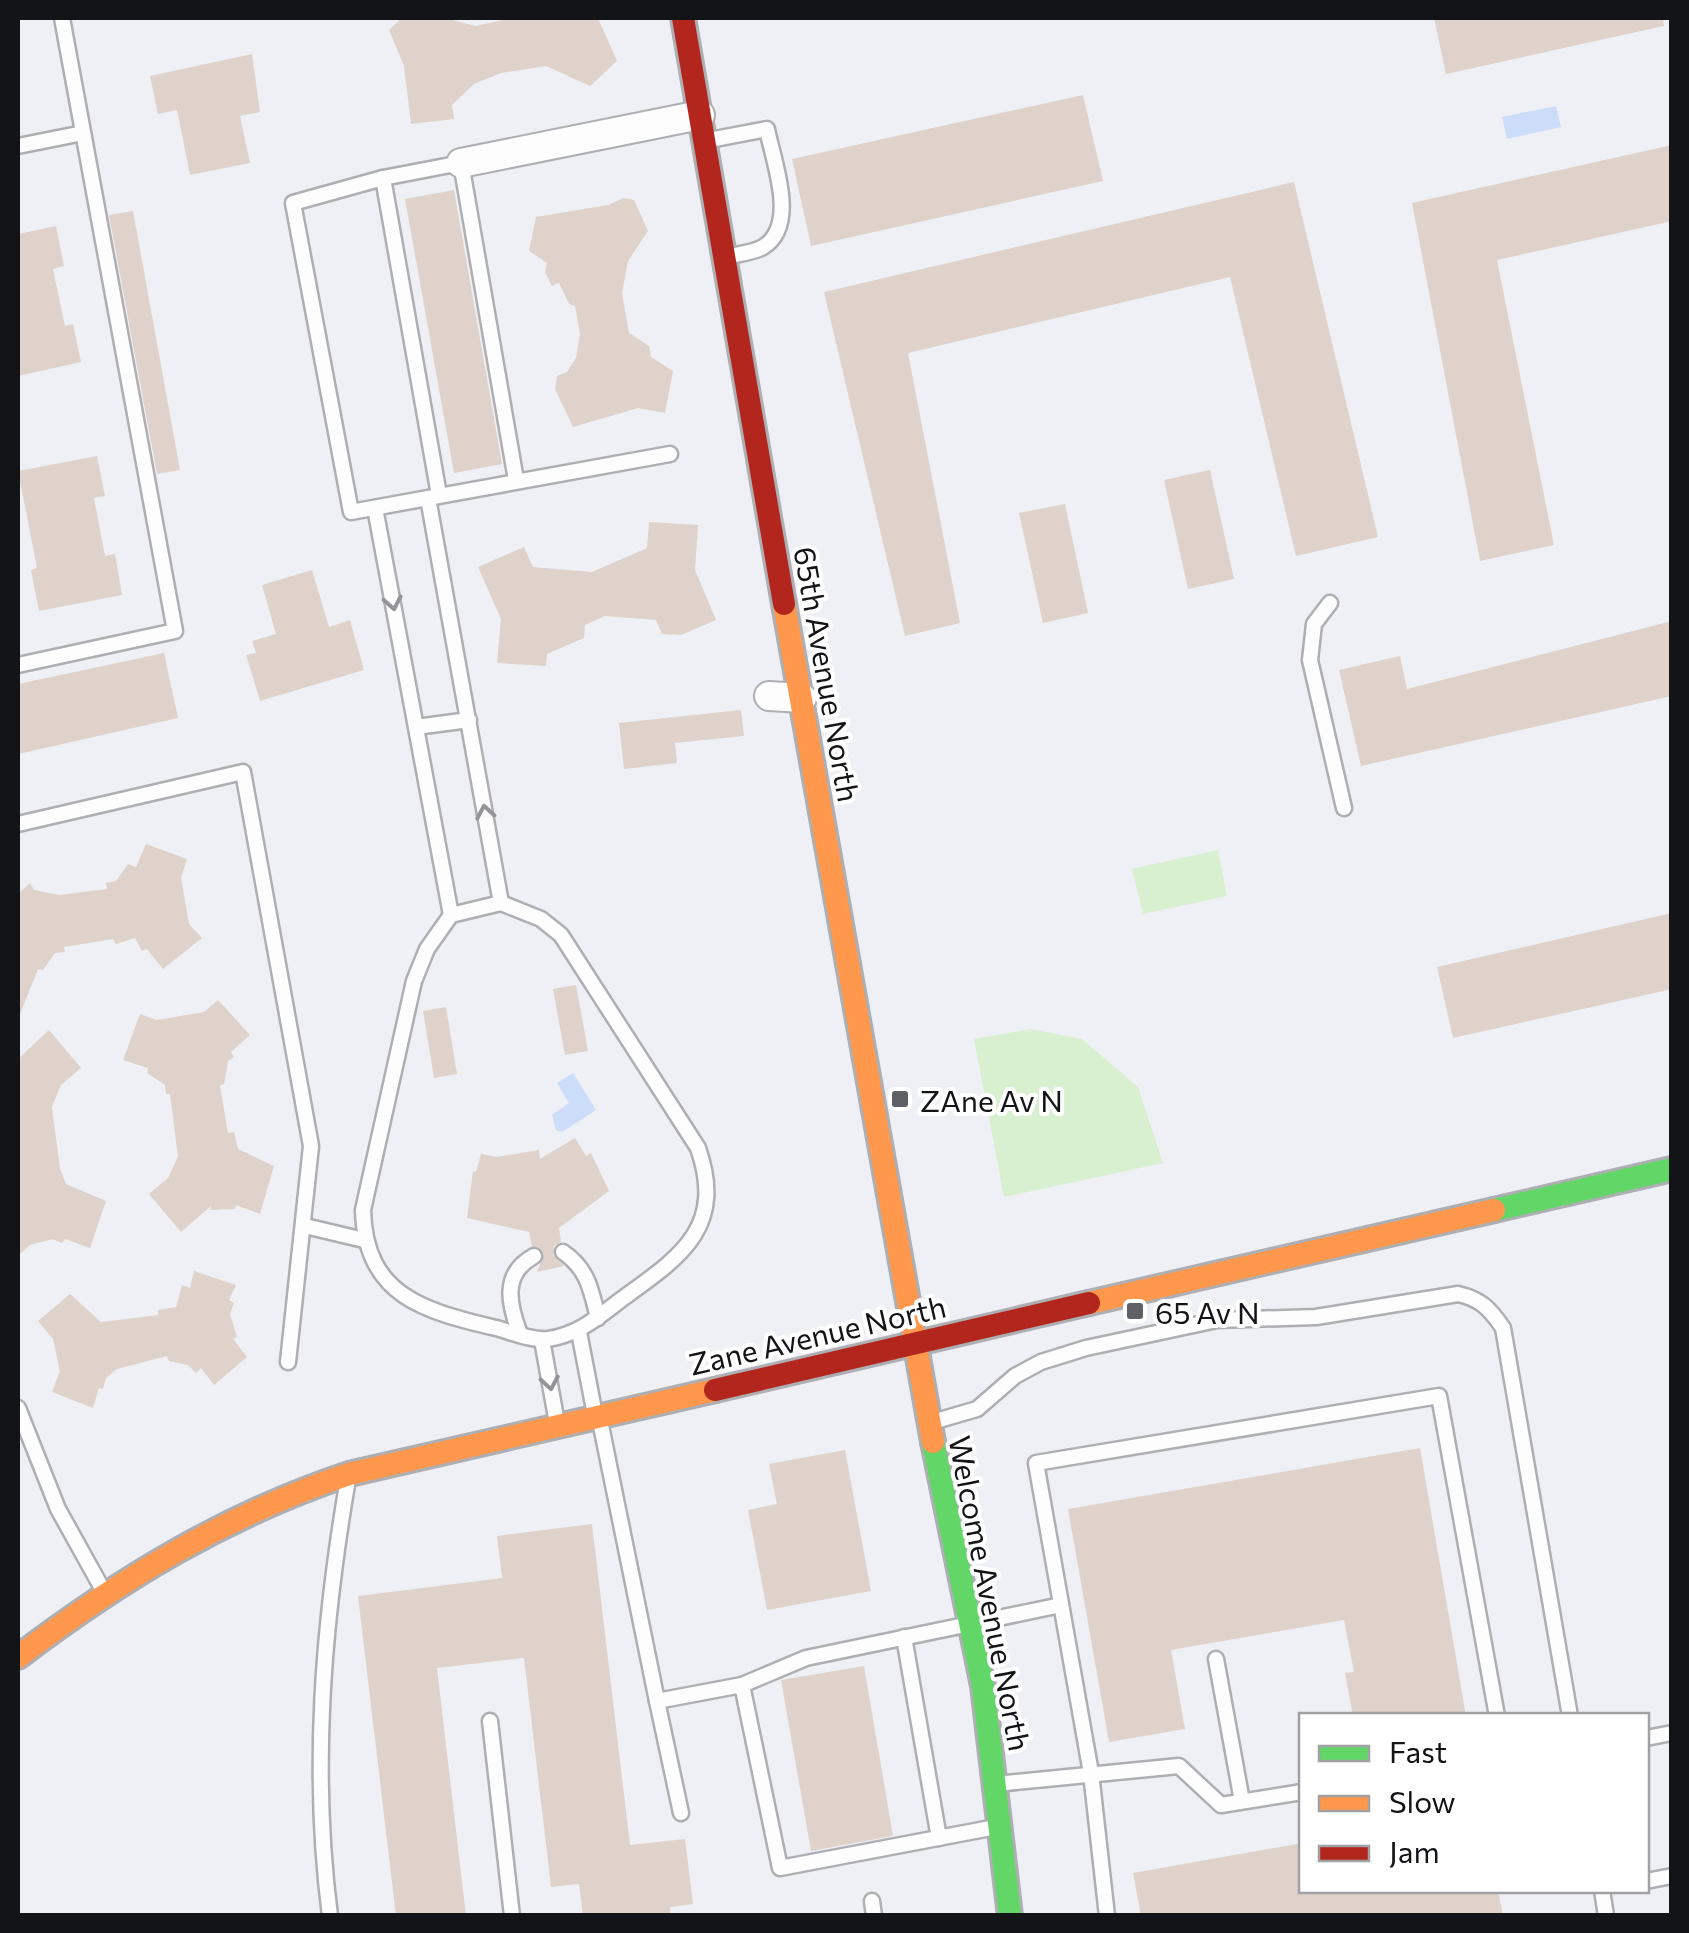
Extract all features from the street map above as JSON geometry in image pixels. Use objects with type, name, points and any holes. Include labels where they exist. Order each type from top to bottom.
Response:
[{"type":"street","name":"65th Avenue North","points":[[683,18],[912,1342]]},
{"type":"street","points":[[461,162],[702,128]]},
{"type":"street","points":[[769,696],[802,698]]},
{"type":"street","name":"Zane Avenue North","points":[[18,1658],[104,1591],[214,1524],[280,1494],[349,1474],[912,1342],[1672,1169]]},
{"type":"street","name":"Welcome Avenue North","points":[[912,1342],[983,1686],[1010,1916]]},
{"type":"lane","points":[[18,665],[175,631],[62,18]]},
{"type":"lane","points":[[702,128],[767,130],[782,208],[780,226],[761,249],[724,257]]},
{"type":"lane","points":[[18,146],[84,134]]},
{"type":"lane","points":[[516,480],[461,162],[383,178],[293,204],[352,512],[670,454]]},
{"type":"lane","points":[[383,178],[501,903]]},
{"type":"lane","points":[[375,508],[450,915]]},
{"type":"lane","points":[[1330,603],[1314,624],[1310,660],[1344,808]]},
{"type":"lane","points":[[416,727],[469,720]]},
{"type":"lane","points":[[18,824],[244,772],[312,1146],[288,1362]]},
{"type":"lane","points":[[501,903],[541,919],[562,936],[698,1148],[705,1167],[707,1202],[692,1242],[677,1260],[579,1332],[542,1340],[432,1314],[406,1300],[376,1264],[364,1240],[363,1210],[404,1013],[427,949],[450,915],[501,903]]},
{"type":"lane","points":[[305,1226],[364,1240]]},
{"type":"lane","points":[[563,1252],[579,1264],[587,1277],[598,1318]]},
{"type":"lane","points":[[520,1334],[509,1292],[514,1274],[534,1256]]},
{"type":"lane","points":[[928,1423],[977,1409],[1040,1362],[1086,1348],[1247,1316],[1316,1317],[1458,1294],[1473,1298],[1490,1308],[1503,1328],[1569,1713]]},
{"type":"lane","points":[[579,1332],[680,1813]]},
{"type":"lane","points":[[542,1340],[557,1425]]},
{"type":"lane","points":[[1106,1916],[1090,1773],[1036,1463],[1439,1396],[1496,1713]]},
{"type":"lane","points":[[18,1408],[58,1509],[104,1591]]},
{"type":"lane","points":[[330,1916],[321,1848],[320,1704],[334,1558],[349,1474]]},
{"type":"lane","points":[[657,1701],[742,1685],[806,1658],[1061,1605]]},
{"type":"lane","points":[[904,1637],[939,1838]]},
{"type":"lane","points":[[1216,1659],[1242,1802]]},
{"type":"lane","points":[[742,1685],[780,1868],[1000,1826]]},
{"type":"lane","points":[[490,1721],[512,1916]]},
{"type":"lane","points":[[995,1784],[1179,1766],[1221,1804],[1299,1792]]},
{"type":"green space","points":[[1218,850],[1227,896],[1143,914],[1132,869]]},
{"type":"green space","points":[[1030,1029],[1082,1039],[1138,1087],[1163,1163],[1004,1197],[974,1039]]},
{"type":"water","points":[[1556,106],[1561,127],[1507,139],[1502,117]]},
{"type":"water","points":[[573,1073],[596,1110],[562,1132],[556,1130],[552,1115],[569,1103],[557,1083]]},
{"type":"building","points":[[402,18],[445,18],[476,26],[512,18],[598,18],[617,61],[590,86],[546,66],[501,73],[474,84],[452,105],[454,119],[411,124],[404,66],[389,30]]},
{"type":"building","points":[[1434,18],[1663,18],[1664,26],[1446,74]]},
{"type":"building","points":[[252,54],[260,112],[240,116],[250,163],[190,175],[177,110],[158,114],[150,76]]},
{"type":"building","points":[[1083,95],[1103,181],[811,246],[792,159]]},
{"type":"building","points":[[1672,145],[1672,221],[1497,260],[1554,545],[1480,561],[1412,203]]},
{"type":"building","points":[[1294,182],[1378,537],[1296,556],[1230,277],[908,353],[960,623],[905,636],[824,292]]},
{"type":"building","points":[[454,190],[502,464],[454,473],[405,199]]},
{"type":"building","points":[[623,198],[634,200],[648,231],[628,261],[622,293],[629,333],[649,346],[651,357],[673,371],[665,413],[638,408],[573,427],[555,389],[557,376],[567,372],[576,358],[580,334],[575,306],[569,304],[559,283],[552,286],[545,272],[547,263],[529,251],[536,217],[608,205]]},
{"type":"building","points":[[133,211],[180,470],[157,474],[109,215]]},
{"type":"building","points":[[56,226],[64,266],[53,269],[65,326],[73,324],[81,362],[18,376],[18,234]]},
{"type":"building","points":[[97,456],[105,496],[94,498],[105,556],[115,554],[122,595],[39,611],[31,570],[37,568],[18,471]]},
{"type":"building","points":[[1210,470],[1234,579],[1188,589],[1164,480]]},
{"type":"building","points":[[1065,504],[1088,613],[1043,623],[1019,513]]},
{"type":"building","points":[[649,522],[698,525],[695,570],[716,620],[681,635],[662,634],[656,620],[605,616],[585,625],[584,638],[547,654],[546,666],[497,663],[501,619],[478,567],[524,547],[533,567],[592,572],[647,548]]},
{"type":"building","points":[[312,570],[329,627],[350,620],[364,670],[260,701],[246,655],[256,653],[252,641],[276,634],[262,585]]},
{"type":"building","points":[[1672,621],[1672,696],[1361,766],[1339,670],[1400,656],[1407,689]]},
{"type":"building","points":[[164,653],[178,718],[18,754],[18,684]]},
{"type":"building","points":[[741,710],[744,736],[675,743],[677,763],[624,769],[619,723]]},
{"type":"building","points":[[146,844],[187,859],[181,878],[189,924],[202,938],[163,969],[147,949],[142,951],[135,938],[116,944],[113,939],[64,947],[65,952],[55,953],[43,970],[38,969],[18,1019],[18,894],[30,883],[34,890],[59,895],[107,889],[106,883],[116,881],[128,864],[136,867]]},
{"type":"building","points":[[1672,913],[1672,989],[1453,1038],[1437,967]]},
{"type":"building","points":[[576,985],[588,1051],[565,1055],[553,989]]},
{"type":"building","points":[[218,1000],[250,1035],[231,1052],[234,1057],[228,1061],[224,1084],[220,1086],[228,1133],[234,1132],[238,1149],[274,1166],[260,1214],[236,1205],[235,1209],[210,1210],[211,1206],[181,1232],[149,1194],[168,1178],[178,1157],[170,1094],[166,1094],[165,1085],[147,1073],[148,1068],[123,1060],[140,1014],[157,1020],[204,1012]]},
{"type":"building","points":[[446,1007],[457,1074],[434,1078],[423,1011]]},
{"type":"building","points":[[49,1030],[81,1068],[61,1085],[52,1107],[60,1169],[66,1184],[106,1201],[90,1248],[52,1239],[30,1245],[18,1256],[18,1059]]},
{"type":"building","points":[[575,1138],[586,1156],[591,1153],[609,1191],[559,1228],[561,1242],[554,1246],[553,1255],[564,1266],[537,1272],[544,1254],[532,1246],[529,1232],[467,1218],[473,1171],[476,1172],[481,1154],[497,1157],[539,1150],[540,1159]]},
{"type":"building","points":[[194,1271],[236,1285],[229,1300],[234,1303],[230,1314],[237,1337],[233,1339],[247,1357],[214,1385],[201,1368],[196,1373],[188,1365],[169,1361],[167,1356],[117,1369],[106,1378],[103,1389],[99,1388],[93,1408],[52,1392],[60,1371],[53,1339],[38,1321],[70,1294],[101,1322],[158,1315],[158,1310],[176,1307],[182,1285],[190,1288]]},
{"type":"building","points":[[1420,1448],[1465,1713],[1352,1713],[1345,1673],[1354,1672],[1344,1620],[1171,1650],[1185,1729],[1109,1742],[1068,1509]]},
{"type":"building","points":[[845,1450],[871,1591],[767,1610],[748,1510],[777,1504],[769,1464]]},
{"type":"building","points":[[592,1524],[630,1845],[685,1839],[693,1904],[670,1907],[671,1916],[583,1916],[579,1884],[551,1887],[524,1658],[437,1668],[466,1916],[396,1916],[358,1596],[502,1578],[497,1536]]},
{"type":"building","points":[[864,1666],[893,1836],[811,1851],[781,1680]]},
{"type":"building","points":[[1299,1844],[1299,1893],[1499,1893],[1503,1916],[1141,1916],[1133,1873]]},
{"type":"traffic: fast","points":[[1494,1210],[1672,1169]]},
{"type":"traffic: fast","points":[[933,1442],[983,1686],[1010,1916]]},
{"type":"traffic: slow","points":[[784,604],[933,1442]]},
{"type":"traffic: slow","points":[[1089,1303],[1494,1210]]},
{"type":"traffic: slow","points":[[18,1657],[96,1601],[176,1552],[304,1490],[349,1474],[715,1390]]},
{"type":"traffic: jam","points":[[683,18],[784,604]]},
{"type":"traffic: jam","points":[[715,1390],[1089,1303]]},
{"type":"place","name":"ZAne Av N","points":[[900,1099]]},
{"type":"place","name":"65 Av N","points":[[1135,1311]]}]
